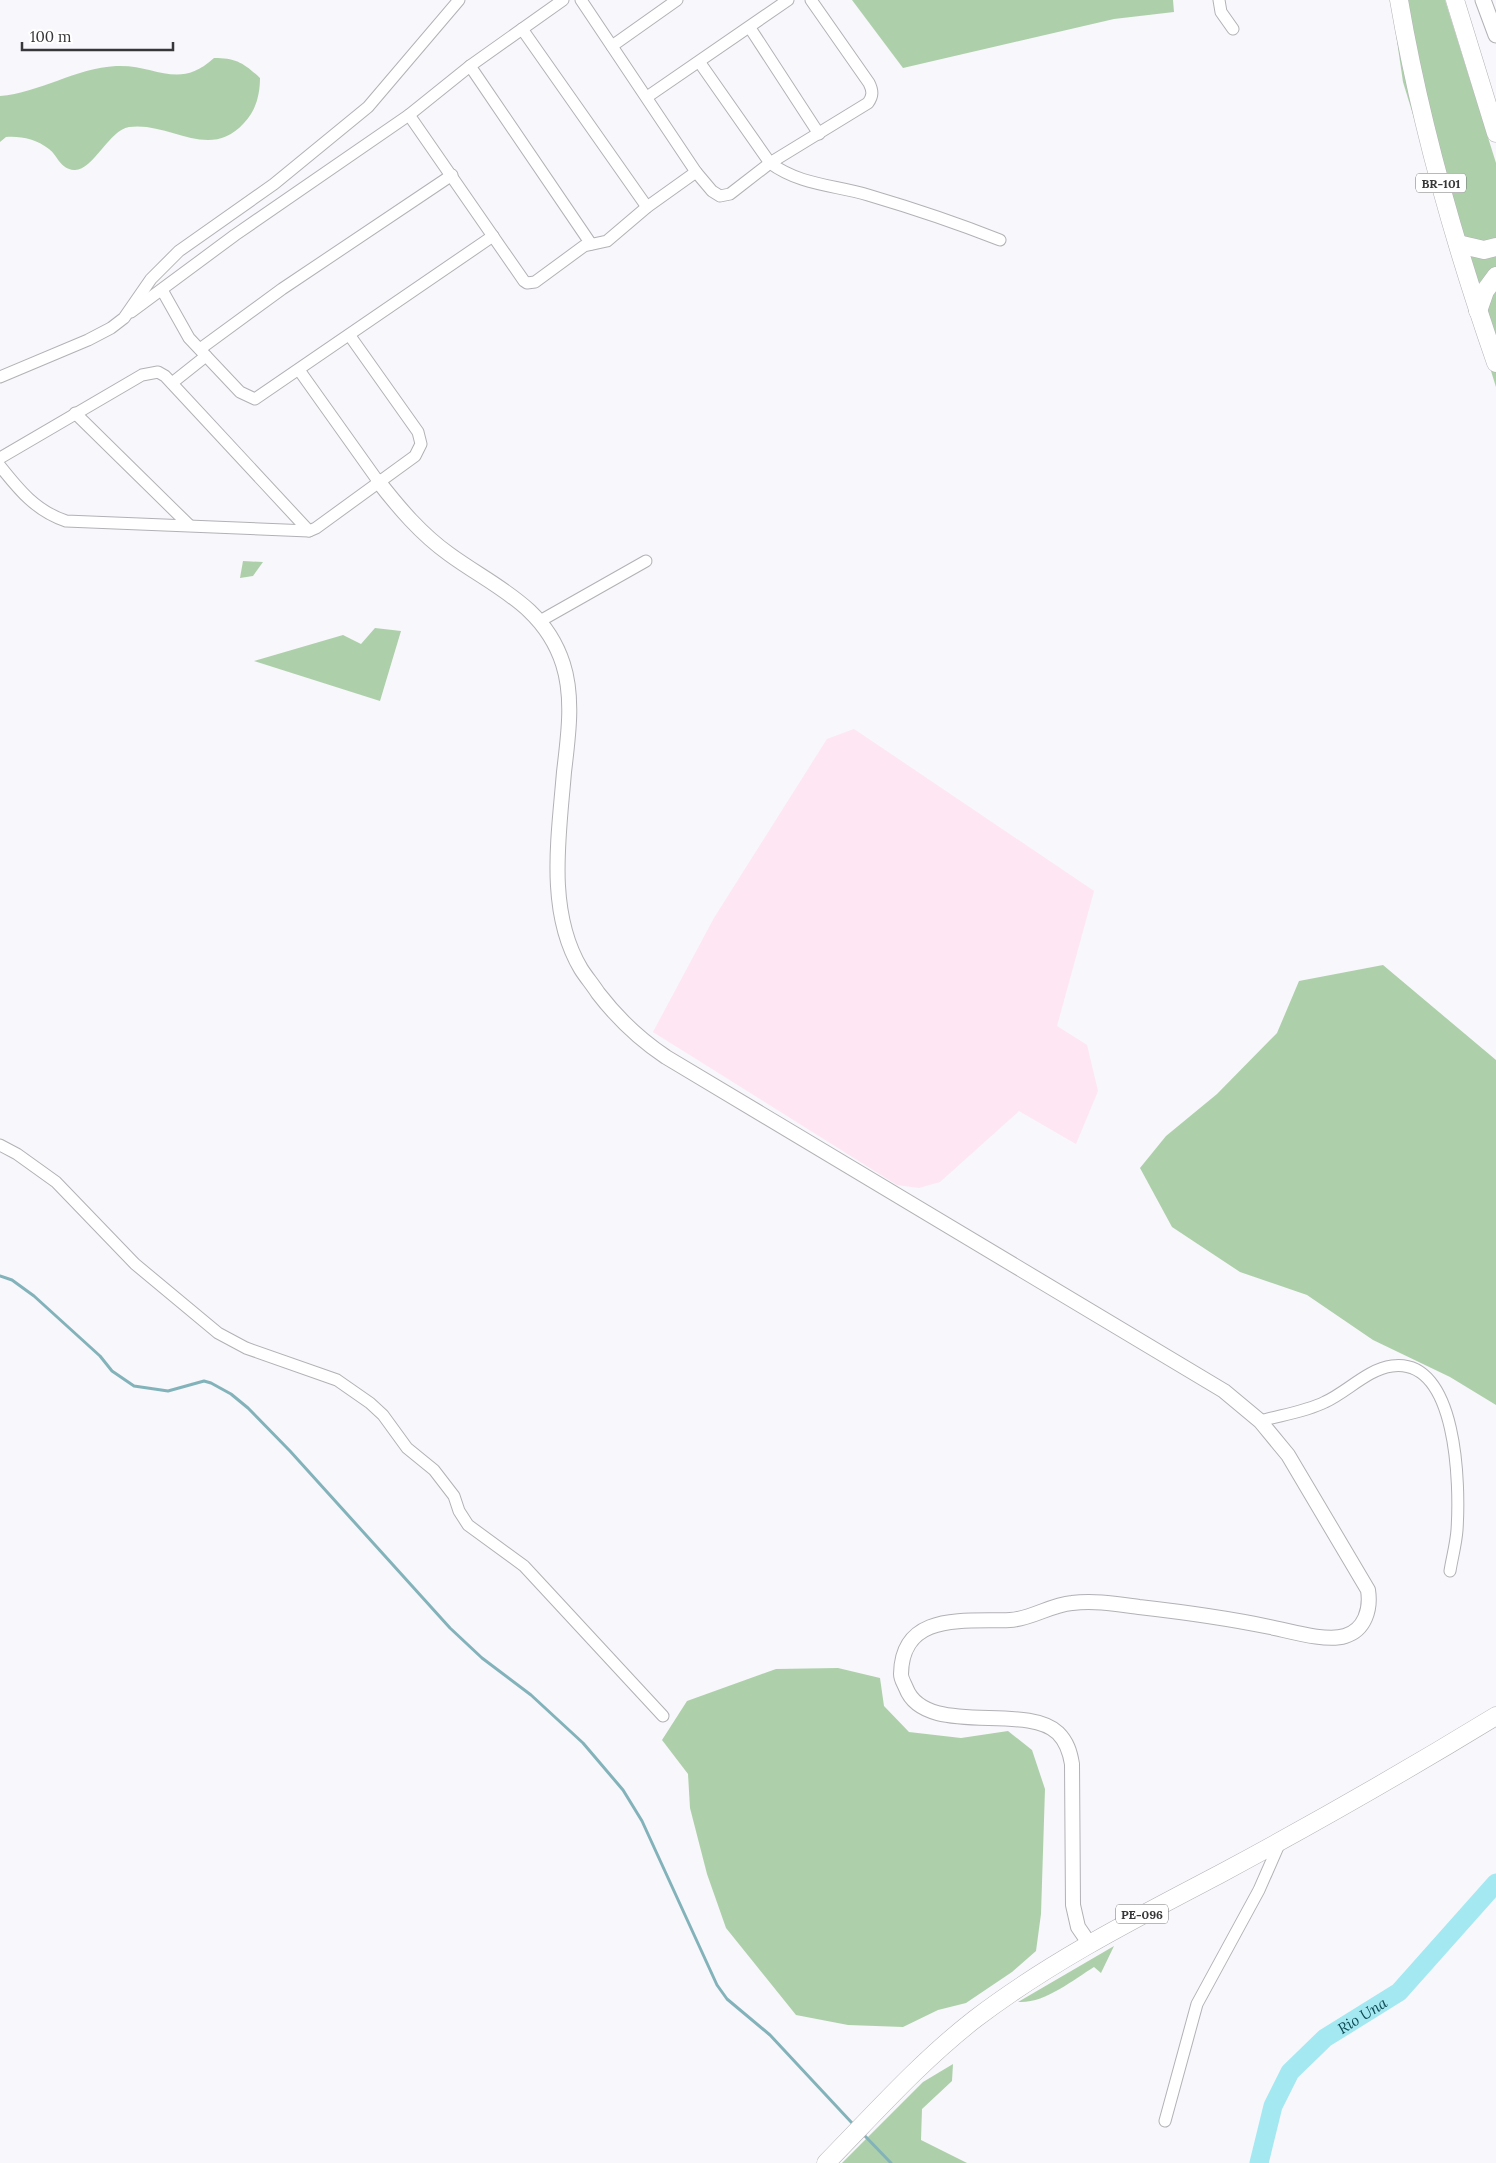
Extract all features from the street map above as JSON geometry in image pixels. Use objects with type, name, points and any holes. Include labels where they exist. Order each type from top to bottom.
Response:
[{"type":"main road","name":"BR-101","points":[[1399,0],[1409,60],[1458,244],[1496,363]]},
{"type":"main road","points":[[1455,0],[1496,134]]},
{"type":"main road","points":[[1483,0],[1496,35]]},
{"type":"main road","points":[[1458,244],[1484,250],[1496,247]]},
{"type":"main road","points":[[1478,311],[1485,291],[1496,276]]},
{"type":"main road","name":"PE-096","points":[[826,2163],[900,2087],[975,2020],[1033,1978],[1089,1943],[1281,1840],[1496,1716]]},
{"type":"street","points":[[124,318],[151,279],[179,251],[274,184],[368,107],[459,0]]},
{"type":"street","points":[[0,377],[88,340],[110,328],[234,235],[409,115],[470,66],[563,0]]},
{"type":"street","points":[[581,0],[696,172],[712,191],[724,196],[770,163],[868,103],[873,93],[869,83],[811,0]]},
{"type":"street","points":[[612,46],[677,0]]},
{"type":"street","points":[[647,97],[700,63],[788,0]]},
{"type":"street","points":[[1219,0],[1221,12],[1232,29]]},
{"type":"street","points":[[750,28],[819,134]]},
{"type":"street","points":[[522,29],[647,207]]},
{"type":"street","points":[[700,63],[770,163],[790,176],[867,195],[1000,240]]},
{"type":"street","points":[[470,66],[591,244]]},
{"type":"street","points":[[409,115],[524,281],[528,283],[535,282],[584,246],[607,241],[647,207],[696,172]]},
{"type":"street","points":[[172,383],[203,352],[282,289],[452,175]]},
{"type":"street","points":[[162,290],[183,330],[240,392],[249,398],[259,396],[299,370],[493,236]]},
{"type":"street","points":[[0,466],[24,495],[40,509],[66,521],[309,531],[322,525],[378,481],[415,456],[419,451],[421,438],[418,432],[350,336]]},
{"type":"street","points":[[299,370],[393,501],[423,532],[448,553],[515,596],[540,621],[563,663],[568,689],[569,721],[558,870],[562,915],[565,931],[580,968],[612,1011],[645,1043],[666,1057],[1224,1391],[1260,1421],[1288,1455],[1368,1590],[1370,1603],[1366,1617],[1352,1632],[1344,1636],[1328,1637],[1169,1610],[1089,1602],[1070,1603],[1013,1620],[943,1622],[928,1627],[917,1634],[909,1645],[902,1662],[901,1677],[908,1694],[919,1705],[931,1712],[1041,1725],[1057,1732],[1069,1748],[1072,1764],[1073,1905],[1078,1927],[1089,1943]]},
{"type":"street","points":[[0,458],[75,413],[150,372],[158,372],[172,383],[309,531]]},
{"type":"street","points":[[75,413],[189,525]]},
{"type":"street","points":[[540,621],[646,561]]},
{"type":"street","points":[[0,1145],[17,1154],[56,1182],[135,1264],[218,1333],[246,1348],[337,1380],[370,1403],[383,1415],[407,1448],[440,1477],[454,1496],[459,1511],[468,1525],[524,1566],[663,1716]]},
{"type":"street","points":[[1260,1421],[1323,1403],[1382,1368],[1401,1365],[1420,1370],[1430,1378],[1438,1391],[1450,1429],[1457,1501],[1457,1530],[1450,1571]]},
{"type":"street","points":[[1165,2121],[1197,2004],[1259,1890],[1281,1840]]},
{"type":"shaded area","points":[[854,729],[1094,891],[1057,1026],[1087,1045],[1098,1091],[1076,1144],[1019,1111],[940,1182],[919,1188],[897,1185],[653,1032],[714,918],[827,739]]},
{"type":"green space","points":[[852,0],[1173,0],[1174,12],[1114,19],[903,68]]},
{"type":"green space","points":[[1391,0],[1445,0],[1496,163],[1496,250],[1471,253],[1433,180],[1403,82]]},
{"type":"green space","points":[[214,58],[239,62],[260,78],[258,96],[252,113],[231,134],[217,139],[203,140],[159,129],[129,127],[114,135],[87,165],[81,169],[74,170],[62,165],[49,149],[34,141],[17,137],[6,137],[0,142],[0,96],[29,90],[86,71],[116,66],[130,66],[178,75],[201,68]]},
{"type":"green space","points":[[1452,248],[1471,257],[1496,254],[1496,272],[1481,281],[1473,291]]},
{"type":"green space","points":[[1496,275],[1496,387],[1487,358],[1475,292]]},
{"type":"green space","points":[[243,561],[263,562],[253,576],[240,578]]},
{"type":"green space","points":[[375,628],[401,631],[380,701],[254,661],[343,635],[361,644]]},
{"type":"green space","points":[[1383,965],[1496,1060],[1496,1405],[1450,1377],[1373,1340],[1307,1295],[1240,1272],[1172,1227],[1140,1168],[1166,1136],[1217,1094],[1277,1033],[1299,981]]},
{"type":"green space","points":[[838,1668],[880,1678],[884,1706],[909,1732],[961,1738],[1008,1731],[1032,1750],[1045,1789],[1041,1914],[1036,1951],[1012,1972],[966,2003],[938,2010],[903,2027],[848,2025],[796,2015],[726,1928],[707,1874],[690,1808],[688,1774],[662,1740],[687,1701],[776,1669]]},
{"type":"green space","points":[[1114,1946],[1101,1973],[1094,1967],[1048,1995],[1028,2002],[1018,2002]]},
{"type":"green space","points":[[953,2064],[952,2081],[922,2109],[921,2140],[967,2163],[842,2163],[923,2082]]},
{"type":"waterway","points":[[0,1276],[12,1280],[34,1296],[100,1356],[112,1371],[134,1386],[168,1391],[204,1381],[231,1394],[248,1408],[290,1451],[450,1628],[482,1658],[531,1695],[583,1743],[623,1790],[642,1821],[717,1985],[727,1999],[770,2035],[852,2123]]},
{"type":"waterway","name":"Rio Una","points":[[1259,2163],[1273,2106],[1290,2072],[1325,2038],[1399,1992],[1496,1883]]},
{"type":"waterway","points":[[865,2136],[891,2163]]}]
